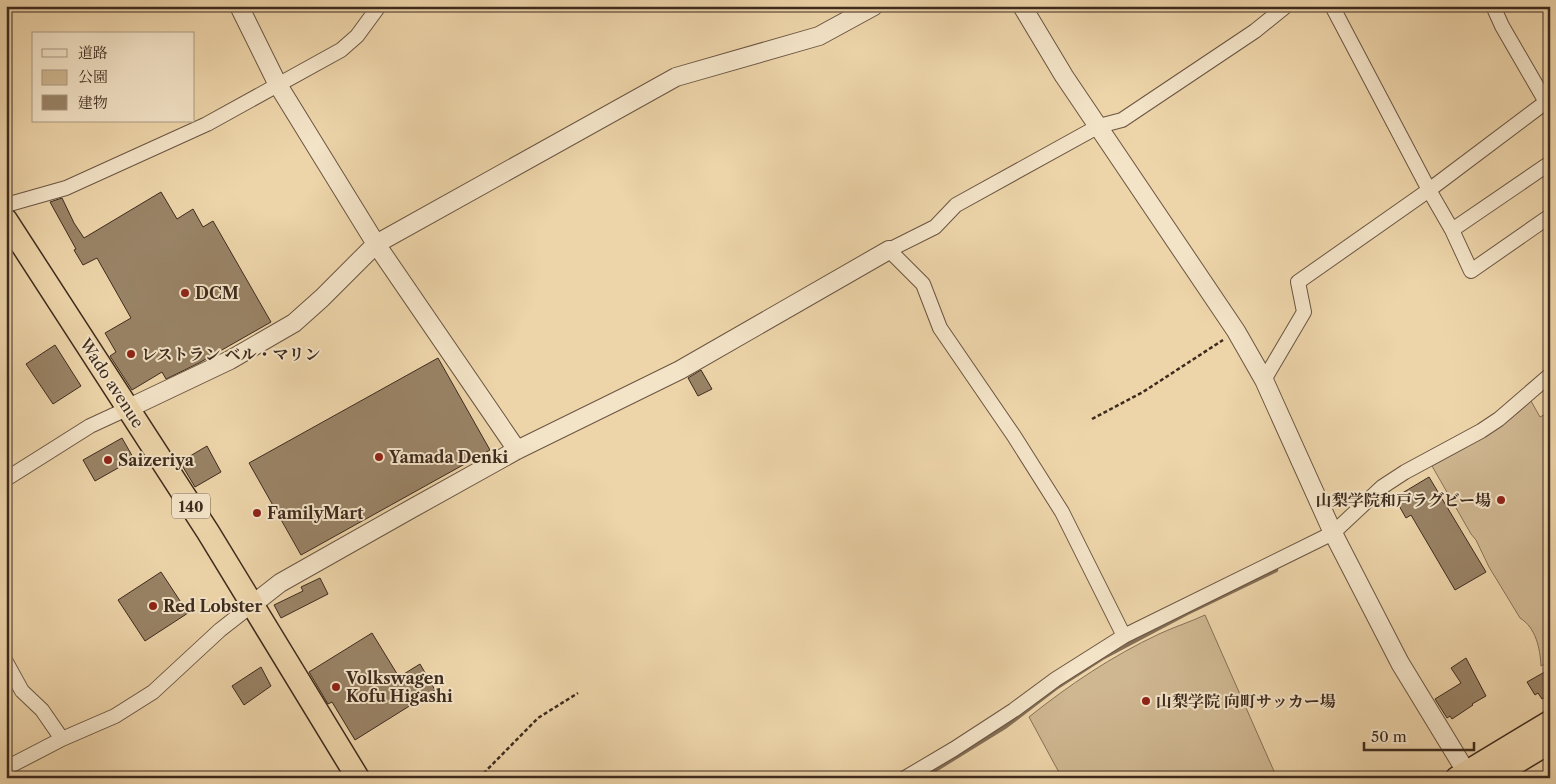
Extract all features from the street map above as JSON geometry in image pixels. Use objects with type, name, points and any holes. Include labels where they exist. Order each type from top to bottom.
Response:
[{"type":"highway","name":"Wado avenue","points":[[6,220],[129,408],[358,778]]},
{"type":"highway","points":[[1464,776],[1550,722]]},
{"type":"highway","points":[[1490,778],[1550,742]]},
{"type":"street","points":[[239,6],[278,85],[376,244],[517,450]]},
{"type":"street","points":[[6,205],[66,188],[207,124],[341,50],[357,36],[378,6]]},
{"type":"street","points":[[6,478],[90,426],[230,360],[294,323],[376,244],[676,77],[820,36],[874,6]]},
{"type":"street","points":[[1022,6],[1064,76],[1236,331],[1264,380],[1333,533],[1400,662],[1464,776]]},
{"type":"street","points":[[6,768],[115,716],[153,692],[220,630],[280,583],[517,450],[680,370],[889,250],[935,227],[956,205],[1099,126],[1122,120],[1255,31],[1286,6]]},
{"type":"street","points":[[1332,6],[1452,230],[1470,272],[1550,216]]},
{"type":"street","points":[[1264,380],[1304,312],[1298,282],[1429,190],[1546,102],[1502,26],[1493,6]]},
{"type":"street","points":[[1452,230],[1550,163]]},
{"type":"street","points":[[889,250],[923,284],[940,328],[1014,436],[1062,512],[1124,636]]},
{"type":"street","points":[[905,778],[954,749],[1014,710],[1056,679],[1124,636],[1333,533],[1382,487],[1405,472],[1482,431],[1550,375]]},
{"type":"street","points":[[6,662],[22,691],[42,710],[62,740]]},
{"type":"path","points":[[1092,419],[1144,392],[1236,331]]},
{"type":"path","points":[[479,778],[538,718],[578,693]]},
{"type":"green space","name":"山梨学院和戸ラグビー場","points":[[1531,401],[1540,417],[1550,412],[1550,661],[1541,666],[1540,652],[1530,627],[1520,618],[1432,466],[1496,429]]},
{"type":"green space","name":"山梨学院 向町サッカー場","points":[[1205,615],[1277,778],[1062,778],[1029,717],[1075,682],[1108,661],[1159,634]]},
{"type":"building","name":"DCM","points":[[161,192],[177,219],[193,209],[203,227],[213,221],[271,322],[199,363],[166,379],[162,372],[132,390],[110,356],[116,352],[105,333],[131,318],[97,258],[83,265],[50,202],[62,198],[74,223],[84,238]]},
{"type":"building","points":[[55,345],[81,386],[53,404],[26,364]]},
{"type":"building","points":[[438,358],[490,450],[301,555],[249,463]]},
{"type":"building","points":[[701,370],[712,389],[698,396],[688,378]]},
{"type":"building","points":[[122,438],[134,459],[95,481],[83,460]]},
{"type":"building","points":[[207,446],[221,472],[195,487],[180,462]]},
{"type":"building","points":[[1429,477],[1486,572],[1455,590],[1411,515],[1406,518],[1398,504],[1403,501],[1399,495]]},
{"type":"building","name":"Red Lobster","points":[[161,572],[188,613],[145,641],[118,600]]},
{"type":"building","points":[[320,578],[328,594],[281,618],[274,605],[303,591],[301,587]]},
{"type":"building","name":"Volkswagen Kofu Higashi","points":[[372,633],[399,677],[420,664],[435,690],[355,740],[332,702],[328,704],[309,672]]},
{"type":"building","points":[[1466,658],[1486,696],[1452,719],[1450,716],[1447,718],[1435,699],[1461,683],[1451,668]]},
{"type":"building","points":[[261,667],[271,686],[244,705],[232,686]]},
{"type":"building","points":[[1550,669],[1550,694],[1542,699],[1538,693],[1535,695],[1527,682]]},
{"type":"waterway","points":[[922,778],[1006,726],[1057,687],[1102,658],[1187,613],[1276,570]]},
{"type":"place","name":"DCM","points":[[185,293]]},
{"type":"place","name":"レストラン ベル・マリン","points":[[131,354]]},
{"type":"place","name":"Yamada Denki","points":[[379,457]]},
{"type":"place","name":"Saizeriya","points":[[108,460]]},
{"type":"place","name":"山梨学院和戸ラグビー場","points":[[1501,500]]},
{"type":"place","name":"FamilyMart","points":[[257,513]]},
{"type":"place","name":"Red Lobster","points":[[153,606]]},
{"type":"place","name":"Volkswagen Kofu Higashi","points":[[336,687]]},
{"type":"place","name":"山梨学院 向町サッカー場","points":[[1146,701]]}]
